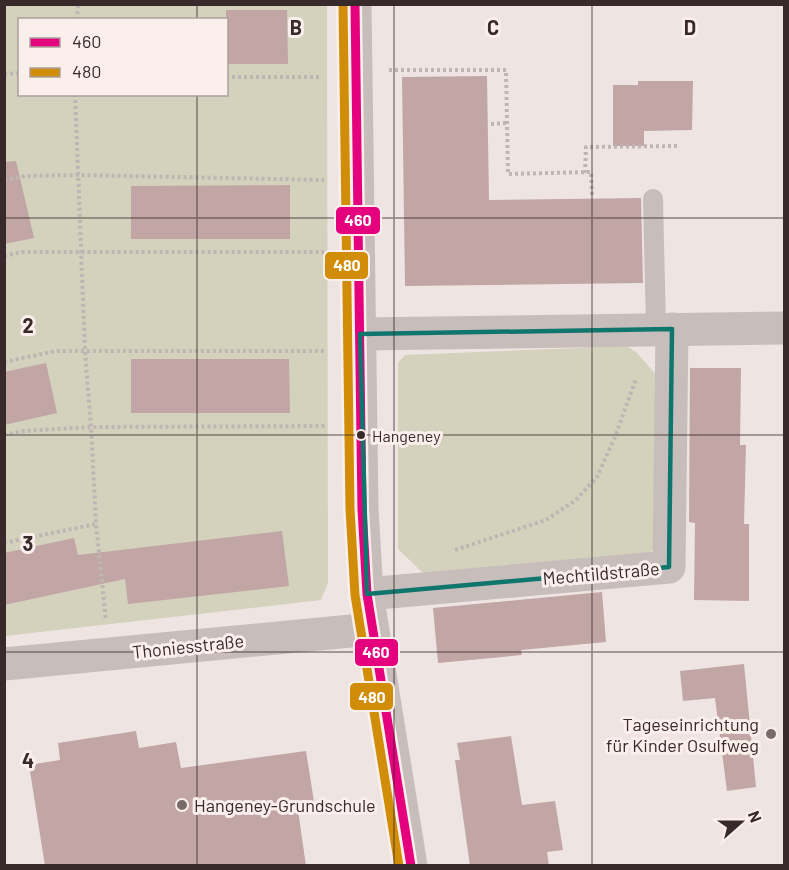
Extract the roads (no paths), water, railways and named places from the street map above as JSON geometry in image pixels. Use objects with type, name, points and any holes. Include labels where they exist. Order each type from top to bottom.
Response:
[{"type":"street","points":[[355,4],[362,509],[367,594],[411,866]]},
{"type":"street","points":[[360,343],[664,328],[784,328]]},
{"type":"street","name":"Mechtildstraße","points":[[367,594],[669,567],[664,328]]},
{"type":"street","name":"Thoniesstraße","points":[[4,664],[372,628]]},
{"type":"lane","points":[[653,199],[664,328]]},
{"type":"place","name":"Hangeney","points":[[361,435]]},
{"type":"place","name":"Tageseinrichtung für Kinder Osulfweg","points":[[771,734]]},
{"type":"place","name":"Hangeney-Grundschule","points":[[182,805]]}]
